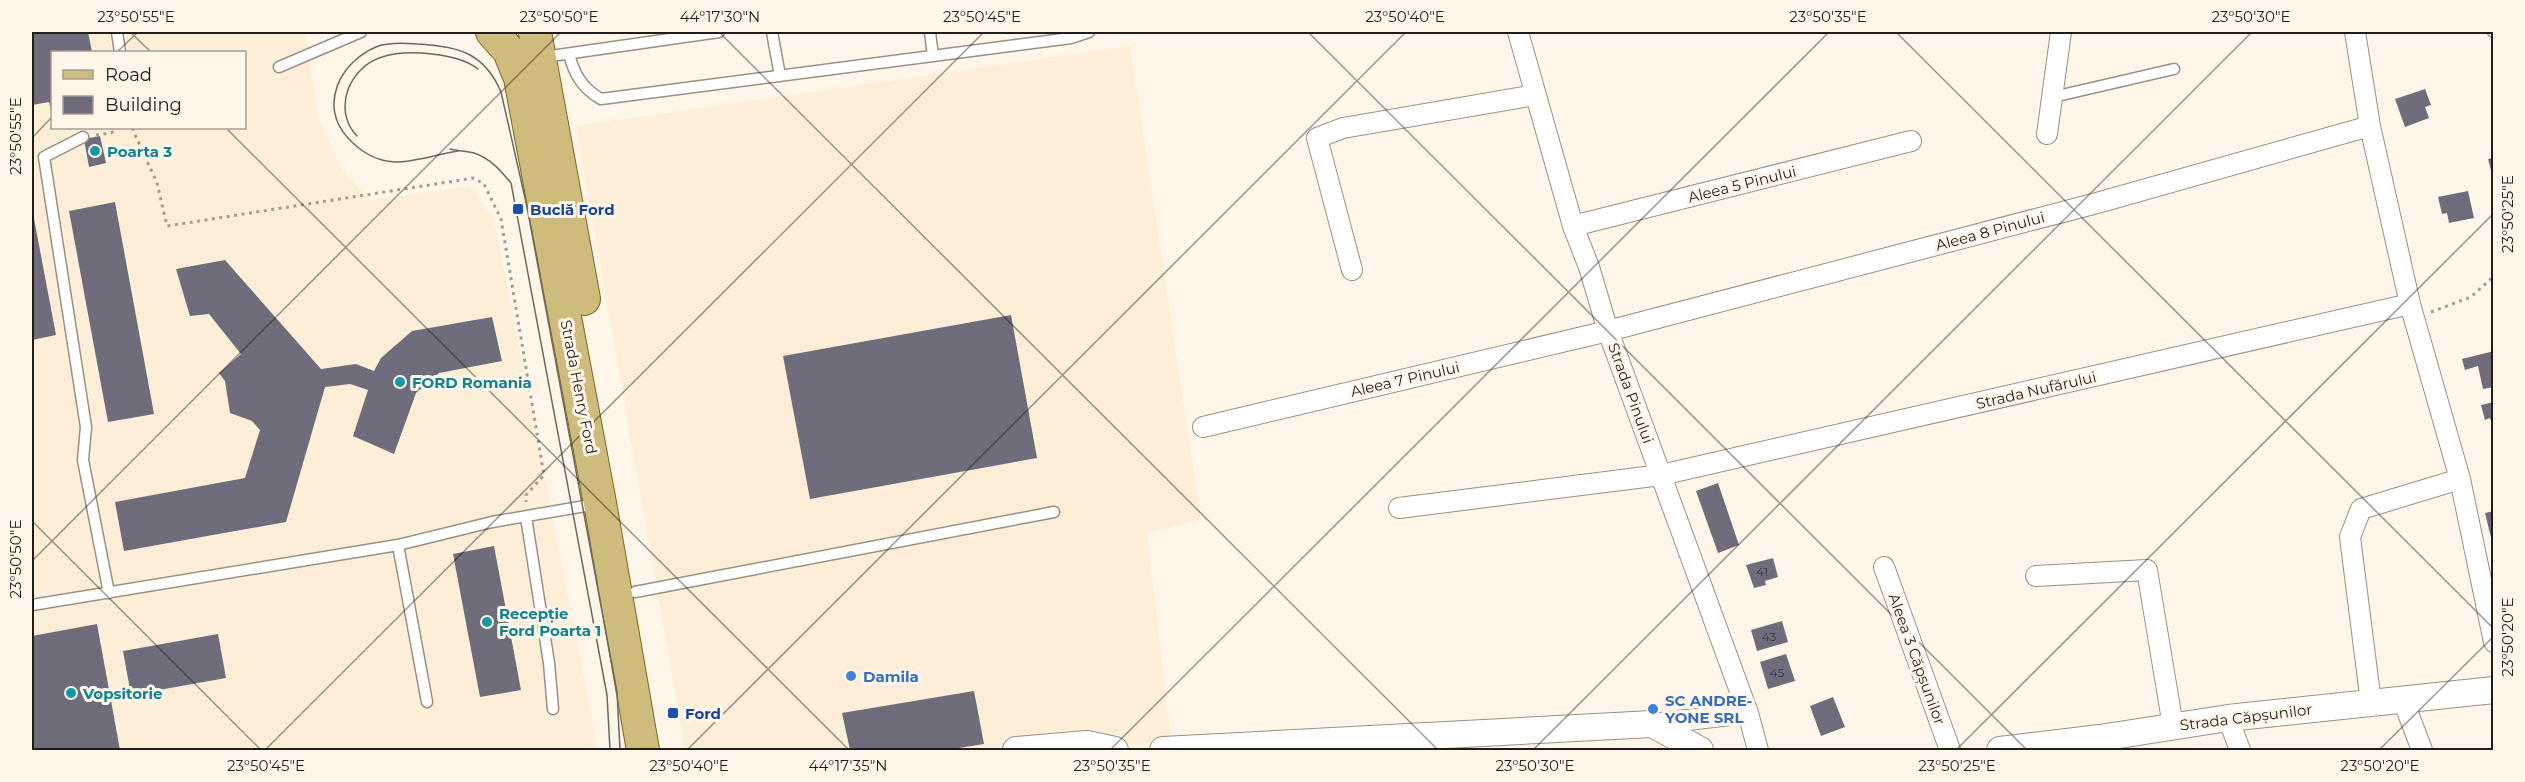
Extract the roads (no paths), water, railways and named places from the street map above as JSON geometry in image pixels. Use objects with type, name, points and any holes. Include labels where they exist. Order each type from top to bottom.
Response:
[{"type":"main road","name":"Strada Henry Ford","points":[[492,32],[509,51],[520,78],[600,503],[643,750]]},
{"type":"main road","name":"Strada Henry Ford","points":[[548,48],[635,592],[663,750]]},
{"type":"street","name":"Strada Pinului","points":[[1518,32],[1573,226],[1608,331],[1749,713],[1758,750]]},
{"type":"street","points":[[2047,134],[2061,32]]},
{"type":"street","points":[[2355,32],[2370,126],[2412,311],[2460,480],[2493,642]]},
{"type":"street","points":[[1352,270],[1317,138],[1342,128],[1535,94]]},
{"type":"street","name":"Aleea 8 Pinului","points":[[1608,331],[2097,203],[2370,126]]},
{"type":"street","name":"Aleea 5 Pinului","points":[[1573,226],[1911,141]]},
{"type":"street","name":"Strada Nufărului","points":[[1399,508],[1661,475],[2412,311]]},
{"type":"street","name":"Aleea 7 Pinului","points":[[1203,427],[1608,331]]},
{"type":"street","points":[[2371,703],[2350,537],[2361,509],[2460,480]]},
{"type":"street","name":"Aleea 3 Căpșunilor","points":[[1884,567],[1950,750]]},
{"type":"street","points":[[2036,576],[2147,570],[2173,726]]},
{"type":"street","name":"Strada Căpșunilor","points":[[2000,750],[2102,744],[2173,726],[2228,718],[2493,690]]},
{"type":"street","points":[[2403,700],[2422,750]]},
{"type":"street","points":[[1163,750],[1652,724],[1749,713]]},
{"type":"street","points":[[2228,718],[2240,750]]},
{"type":"street","points":[[1652,724],[1700,750]]},
{"type":"street","points":[[1016,750],[1087,747],[1115,750]]},
{"type":"lane","points":[[117,32],[120,51]]},
{"type":"lane","points":[[279,67],[361,32]]},
{"type":"lane","points":[[548,48],[719,32]]},
{"type":"lane","points":[[772,32],[780,76]]},
{"type":"lane","points":[[930,32],[933,56]]},
{"type":"lane","points":[[548,48],[587,89],[601,99],[1071,38],[1089,32]]},
{"type":"lane","points":[[2053,97],[2174,69]]},
{"type":"lane","points":[[83,137],[44,157],[86,427],[83,460],[109,592]]},
{"type":"lane","points":[[32,605],[398,545],[600,503]]},
{"type":"lane","points":[[635,592],[1054,512]]},
{"type":"lane","points":[[526,517],[549,663],[553,709]]},
{"type":"lane","points":[[398,545],[427,702]]},
{"type":"tram line","points":[[458,151],[395,162],[375,158],[358,148],[339,126],[335,112],[334,99],[343,74],[363,54],[381,45],[401,43],[431,45],[457,50],[477,60],[486,68],[501,92],[527,207],[617,692],[620,750]]},
{"type":"tram line","points":[[357,136],[350,126],[345,102],[353,80],[370,62],[392,55],[418,53],[458,59],[478,69]]},
{"type":"tram line","points":[[450,149],[474,153],[485,158],[511,183],[607,695],[610,750]]},
{"type":"place","name":"Poarta 3","points":[[95,151]]},
{"type":"place","name":"Buclă Ford","points":[[518,209]]},
{"type":"place","name":"FORD Romania","points":[[400,382]]},
{"type":"place","name":"Recepție Ford Poarta 1","points":[[487,622]]},
{"type":"place","name":"Damila","points":[[851,676]]},
{"type":"place","name":"Vopsitorie","points":[[71,693]]},
{"type":"place","name":"SC ANDRE- YONE SRL","points":[[1653,709]]},
{"type":"place","name":"Ford","points":[[673,713]]}]
